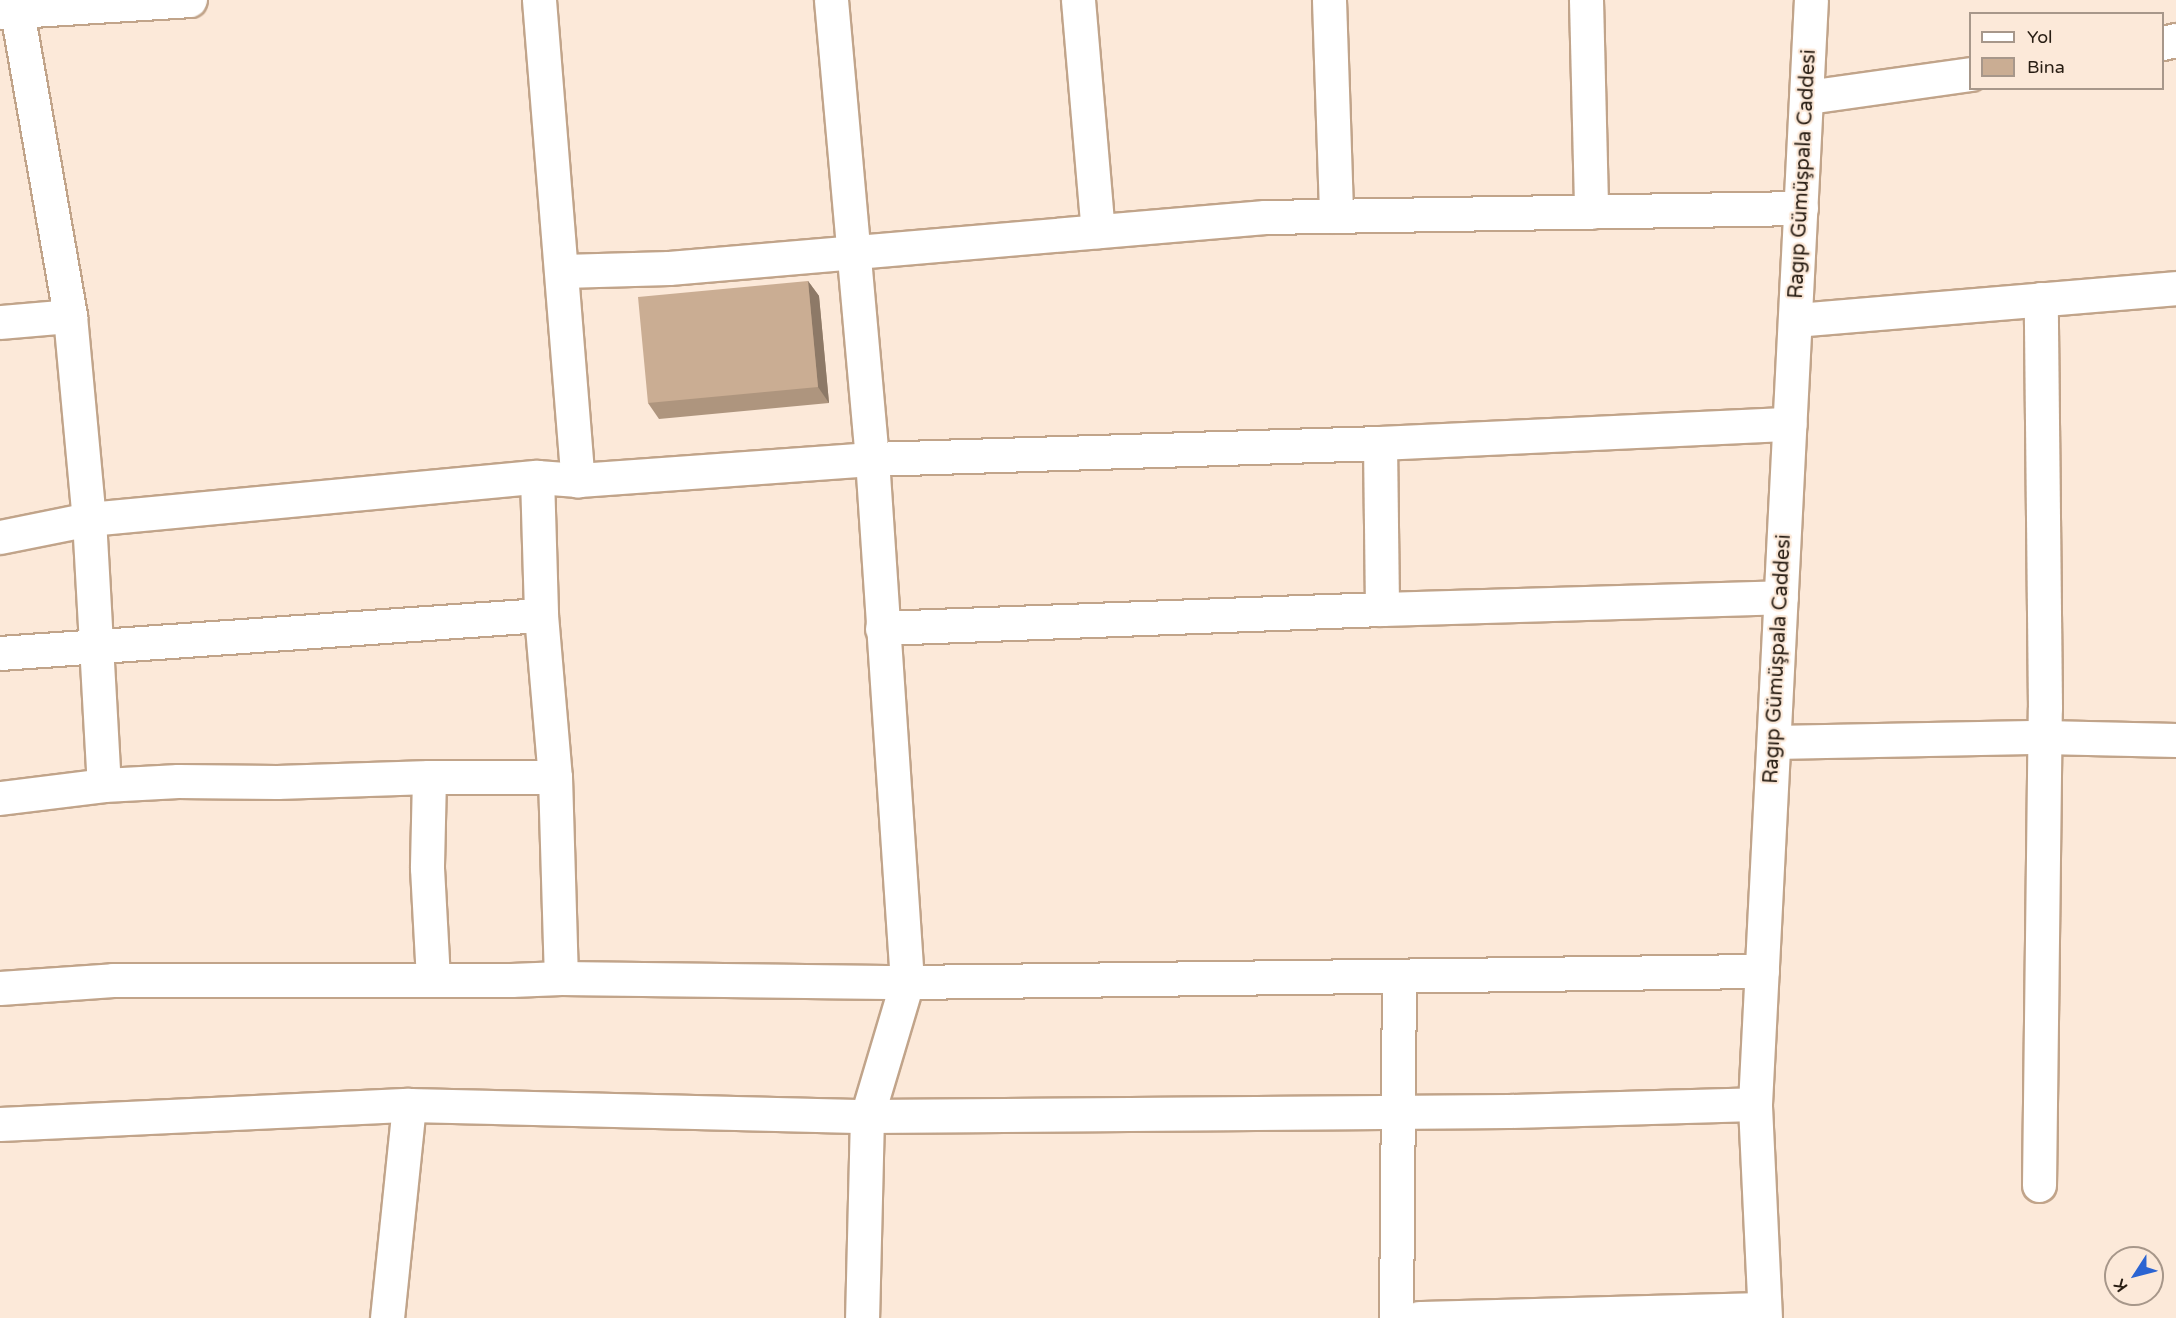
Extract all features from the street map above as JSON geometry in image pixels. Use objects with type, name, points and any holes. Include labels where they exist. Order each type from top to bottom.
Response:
[{"type":"street","points":[[104,785],[89,519],[70,316],[11,8],[190,0]]},
{"type":"street","points":[[539,0],[563,271],[578,480]]},
{"type":"street","points":[[831,0],[872,459],[907,982],[867,1116],[861,1318]]},
{"type":"street","points":[[1078,0],[1098,231]]},
{"type":"street","points":[[1329,0],[1336,216]]},
{"type":"street","points":[[1586,0],[1591,212]]},
{"type":"street","name":"Ragıp Gümüşpala Caddesi","points":[[1764,1314],[1755,1104],[1811,0]]},
{"type":"street","points":[[1807,98],[1969,74]]},
{"type":"street","points":[[563,271],[669,268],[1265,217],[1801,208]]},
{"type":"street","points":[[1796,320],[2176,288]]},
{"type":"street","points":[[2039,1185],[2044,737],[2041,299]]},
{"type":"street","points":[[0,322],[70,316]]},
{"type":"street","points":[[0,537],[89,519],[537,477],[578,480],[872,459],[1380,443],[1790,424]]},
{"type":"street","points":[[1380,443],[1382,609]]},
{"type":"street","points":[[537,477],[541,615],[555,777],[561,978]]},
{"type":"street","points":[[882,628],[1781,597]]},
{"type":"street","points":[[0,653],[541,615]]},
{"type":"street","points":[[1774,742],[2044,737],[2176,740]]},
{"type":"street","points":[[0,798],[104,785],[178,781],[278,782],[429,777],[555,777]]},
{"type":"street","points":[[429,777],[427,868],[433,980]]},
{"type":"street","points":[[0,988],[113,980],[561,978],[907,982],[1762,971]]},
{"type":"street","points":[[1396,1318],[1396,1111],[1399,976]]},
{"type":"street","points":[[0,1124],[409,1105],[867,1116],[1509,1112],[1755,1104]]},
{"type":"street","points":[[387,1318],[409,1105]]},
{"type":"street","points":[[1419,1318],[1764,1314]]},
{"type":"building","points":[[808,281],[818,387],[648,403],[638,297]]}]
